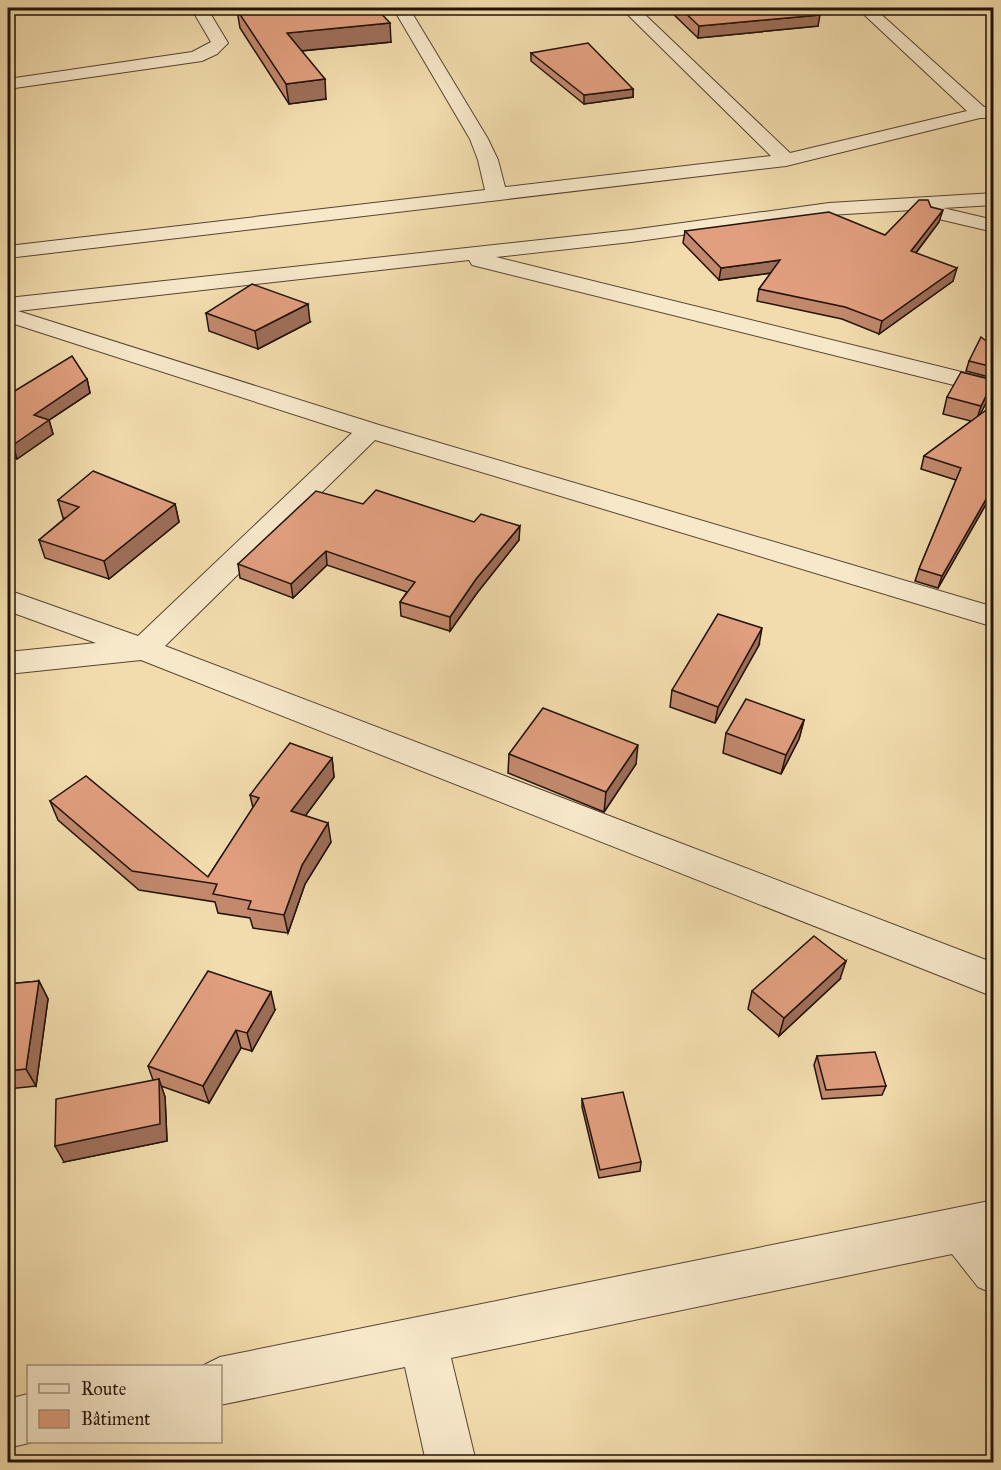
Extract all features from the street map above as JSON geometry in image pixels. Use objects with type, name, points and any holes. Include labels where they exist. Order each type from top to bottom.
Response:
[{"type":"street","points":[[8,84],[196,57],[220,43],[199,8]]},
{"type":"street","points":[[401,8],[479,139],[488,160],[496,193]]},
{"type":"street","points":[[629,8],[786,160]]},
{"type":"street","points":[[865,8],[986,112]]},
{"type":"street","points":[[8,252],[346,214],[496,193],[786,160],[986,112]]},
{"type":"street","points":[[8,305],[460,255],[829,209],[993,199]]},
{"type":"street","points":[[898,204],[993,226]]},
{"type":"street","points":[[460,255],[993,388]]},
{"type":"street","points":[[8,315],[370,430],[993,617]]},
{"type":"street","points":[[8,663],[143,649],[370,430]]},
{"type":"street","points":[[8,600],[143,649],[993,980]]},
{"type":"street","points":[[222,1381],[977,1226],[993,1271]]},
{"type":"street","points":[[423,1341],[451,1462]]},
{"type":"street","points":[[8,1423],[27,1419]]},
{"type":"building","points":[[241,8],[376,8],[390,23],[287,33],[325,79],[286,84],[237,10]]},
{"type":"building","points":[[680,8],[812,8],[820,15],[699,26]]},
{"type":"building","points":[[588,43],[633,89],[584,95],[531,53]]},
{"type":"building","points":[[919,200],[928,200],[931,207],[943,210],[911,251],[957,268],[882,321],[845,307],[759,289],[780,260],[721,268],[685,231],[829,212],[885,235]]},
{"type":"building","points":[[252,284],[308,304],[255,331],[206,313]]},
{"type":"building","points":[[981,337],[993,346],[993,367],[969,361]]},
{"type":"building","points":[[72,356],[87,379],[34,415],[49,420],[13,445],[8,443],[8,395]]},
{"type":"building","points":[[961,372],[993,380],[981,406],[947,397]]},
{"type":"building","points":[[993,405],[993,487],[942,576],[919,569],[961,468],[924,456]]},
{"type":"building","points":[[93,471],[175,504],[104,561],[39,540],[79,507],[58,500]]},
{"type":"building","points":[[376,490],[474,522],[481,514],[520,526],[476,579],[450,617],[400,602],[415,582],[326,551],[291,584],[238,564],[316,491],[363,504]]},
{"type":"building","points":[[718,614],[762,628],[718,707],[672,690]]},
{"type":"building","points":[[746,699],[804,720],[786,755],[726,733]]},
{"type":"building","points":[[543,708],[638,745],[606,792],[509,754]]},
{"type":"building","points":[[290,743],[332,758],[291,811],[328,823],[302,865],[284,915],[248,909],[251,901],[213,894],[217,884],[132,871],[50,801],[86,776],[208,877],[259,798],[250,795]]},
{"type":"building","points":[[814,936],[846,961],[784,1018],[752,991]]},
{"type":"building","points":[[208,971],[271,992],[247,1033],[236,1030],[203,1086],[148,1066]]},
{"type":"building","points":[[39,981],[26,1069],[8,1071],[8,984]]},
{"type":"building","points":[[875,1052],[886,1086],[826,1090],[817,1056]]},
{"type":"building","points":[[159,1079],[160,1124],[55,1146],[56,1099]]},
{"type":"building","points":[[623,1092],[641,1162],[600,1170],[582,1099]]}]
